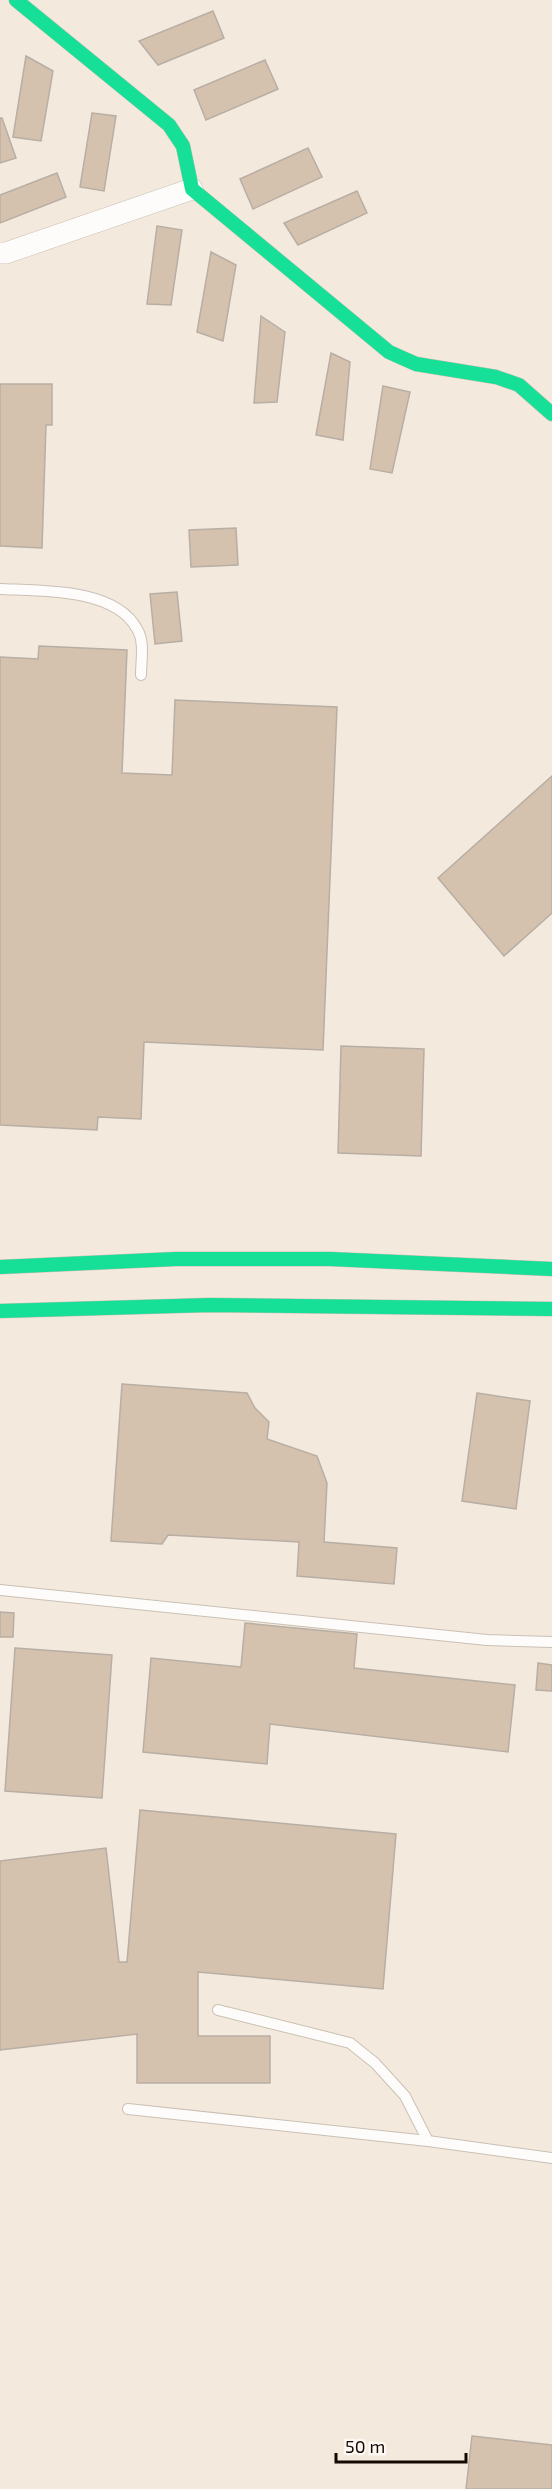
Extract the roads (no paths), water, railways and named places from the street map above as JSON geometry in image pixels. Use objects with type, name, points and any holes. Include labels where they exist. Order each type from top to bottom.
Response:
[{"type":"main road","points":[[16,0],[170,125],[183,146],[192,189],[389,352],[416,364],[496,377],[519,385],[552,414]]},
{"type":"main road","points":[[0,1267],[176,1258],[330,1259],[552,1269]]},
{"type":"main road","points":[[0,1311],[210,1305],[552,1309]]},
{"type":"street","points":[[0,253],[6,254],[192,189]]},
{"type":"lane","points":[[0,589],[76,593],[116,606],[138,629],[142,646],[141,675]]},
{"type":"lane","points":[[0,1590],[487,1640],[552,1642]]},
{"type":"lane","points":[[218,2010],[350,2043],[375,2063],[405,2096],[428,2141]]},
{"type":"lane","points":[[128,2109],[428,2141],[552,2158]]}]
